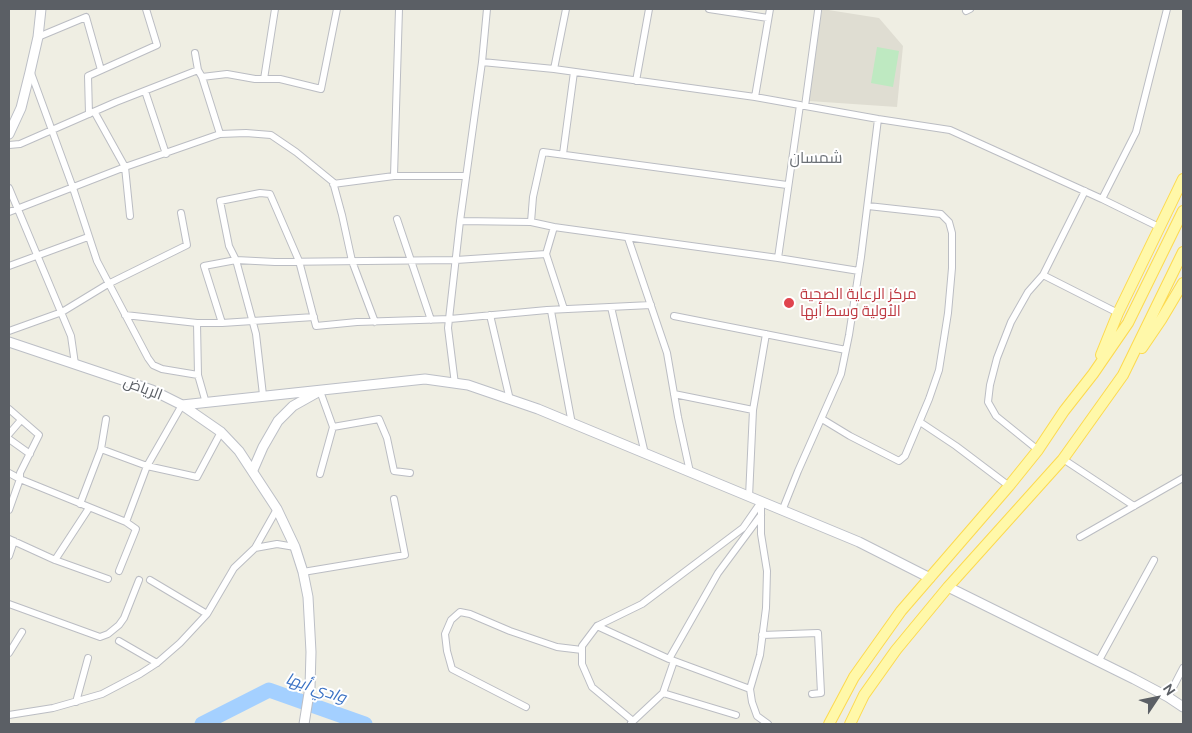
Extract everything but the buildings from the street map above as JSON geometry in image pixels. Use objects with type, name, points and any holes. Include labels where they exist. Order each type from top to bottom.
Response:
[{"type":"main road","points":[[1177,193],[1183,179]]},
{"type":"main road","points":[[1094,374],[1118,313],[1183,183]]},
{"type":"main road","points":[[830,724],[854,677],[901,611],[1009,486],[1038,450],[1064,411],[1094,374],[1128,323],[1183,211]]},
{"type":"main road","points":[[1122,376],[1183,252]]},
{"type":"main road","points":[[850,724],[864,695],[891,657],[948,587],[1063,459],[1162,320],[1183,283]]},
{"type":"street","points":[[9,134],[21,108],[38,37],[41,9]]},
{"type":"street","points":[[130,216],[125,167],[92,113],[88,76],[157,45],[146,9]]},
{"type":"street","points":[[264,80],[275,9]]},
{"type":"street","points":[[9,145],[20,144],[52,132],[145,91],[200,73],[227,74],[264,80],[280,79],[321,89],[337,9]]},
{"type":"street","points":[[394,176],[399,9]]},
{"type":"street","points":[[455,384],[448,328],[487,9]]},
{"type":"street","points":[[554,69],[566,9]]},
{"type":"street","points":[[636,81],[649,9]]},
{"type":"street","points":[[709,9],[768,18]]},
{"type":"street","points":[[755,98],[770,9]]},
{"type":"street","points":[[1102,199],[1136,132],[1167,9]]},
{"type":"street","points":[[778,258],[787,185],[803,106],[818,11]]},
{"type":"street","points":[[38,37],[86,16],[101,70]]},
{"type":"street","points":[[195,53],[220,134]]},
{"type":"street","points":[[482,62],[554,69],[755,98],[878,120],[950,130],[1085,191],[1159,228]]},
{"type":"street","points":[[30,72],[73,188],[88,237],[108,284],[148,358],[153,365],[162,369],[198,375]]},
{"type":"street","points":[[563,154],[574,72]]},
{"type":"street","points":[[145,91],[166,154]]},
{"type":"street","points":[[782,510],[841,374],[859,271],[878,120]]},
{"type":"street","points":[[9,212],[125,167],[220,134],[246,133],[271,135],[296,152],[333,182],[352,261],[375,322]]},
{"type":"street","points":[[532,222],[533,197],[543,152],[787,185]]},
{"type":"street","points":[[333,184],[394,176],[466,176]]},
{"type":"street","points":[[9,188],[62,312],[71,336],[75,364]]},
{"type":"street","points":[[1038,450],[996,416],[988,402],[990,384],[997,358],[1011,322],[1028,292],[1042,275],[1085,191]]},
{"type":"street","points":[[263,395],[256,334],[236,260],[229,246],[220,201],[260,193],[270,194],[299,262],[316,326],[651,305]]},
{"type":"street","points":[[822,419],[850,436],[899,461],[905,456],[920,422],[939,370],[948,313],[952,233],[949,222],[941,214],[868,206]]},
{"type":"street","points":[[9,331],[62,312],[108,284],[187,245],[181,213]]},
{"type":"street","points":[[397,219],[431,320]]},
{"type":"street","points":[[460,221],[532,222],[554,227],[859,271]]},
{"type":"street","points":[[554,227],[546,254],[564,309]]},
{"type":"street","points":[[9,266],[37,254],[88,237]]},
{"type":"street","points":[[628,238],[667,353],[690,472]]},
{"type":"street","points":[[222,323],[204,266],[236,260],[299,262],[456,260],[546,254]]},
{"type":"street","points":[[1042,275],[1118,313]]},
{"type":"street","points":[[611,307],[645,454]]},
{"type":"street","points":[[551,310],[572,424]]},
{"type":"street","points":[[125,315],[197,323],[314,317]]},
{"type":"street","points":[[490,316],[510,400]]},
{"type":"street","points":[[674,316],[846,350]]},
{"type":"street","points":[[197,323],[198,375],[206,403]]},
{"type":"street","points":[[749,497],[753,410],[766,334]]},
{"type":"street","name":"الرياض","points":[[9,342],[152,390],[182,405],[221,432],[239,451],[278,509],[295,547],[303,572],[308,597],[311,652],[310,687],[304,724]]},
{"type":"street","points":[[126,522],[147,466],[182,405],[425,379],[468,385],[538,409],[860,542],[930,578]]},
{"type":"street","points":[[320,391],[333,427],[320,474]]},
{"type":"street","points":[[253,470],[263,447],[278,421],[293,406],[320,391]]},
{"type":"street","points":[[674,394],[753,410]]},
{"type":"street","points":[[9,409],[39,435],[20,473],[20,479],[9,510]]},
{"type":"street","points":[[80,504],[101,449],[106,419]]},
{"type":"street","points":[[333,427],[379,419],[387,438],[394,471],[410,473]]},
{"type":"street","points":[[9,434],[21,420]]},
{"type":"street","points":[[920,422],[956,446],[1009,486]]},
{"type":"street","points":[[101,449],[147,466],[197,477],[221,432]]},
{"type":"street","points":[[9,439],[30,454]]},
{"type":"street","points":[[1063,459],[1134,506]]},
{"type":"street","points":[[9,473],[126,522],[136,529],[119,571]]},
{"type":"street","points":[[1080,537],[1183,478]]},
{"type":"street","points":[[303,572],[405,556],[394,499]]},
{"type":"street","points":[[761,502],[761,534],[767,571],[766,608],[760,655],[750,689],[757,716],[768,724]]},
{"type":"street","points":[[761,502],[743,528],[642,604],[597,626],[582,646],[582,664],[592,687],[632,723],[663,693],[671,660],[718,573],[761,515]]},
{"type":"street","points":[[55,560],[89,508]]},
{"type":"street","points":[[9,715],[53,708],[102,694],[157,663],[180,643],[207,614],[234,568],[255,548],[278,509]]},
{"type":"street","points":[[9,556],[12,540],[55,560],[108,579]]},
{"type":"street","points":[[255,548],[277,544],[295,547]]},
{"type":"street","points":[[1098,662],[1154,560]]},
{"type":"street","points":[[9,604],[100,637],[108,634],[124,618],[139,580]]},
{"type":"street","points":[[150,580],[207,614]]},
{"type":"street","points":[[948,587],[1168,697],[1183,707]]},
{"type":"street","points":[[526,707],[452,669],[445,634],[451,620],[460,612],[470,614],[510,631],[557,646],[582,650]]},
{"type":"street","points":[[597,626],[671,660],[750,689]]},
{"type":"street","points":[[9,653],[22,632]]},
{"type":"street","points":[[762,635],[818,633],[821,693],[812,694]]},
{"type":"street","points":[[119,641],[157,663]]},
{"type":"street","points":[[76,702],[88,658]]},
{"type":"street","points":[[1168,697],[1183,668]]},
{"type":"street","points":[[663,693],[736,715]]},
{"type":"shaded area","points":[[822,9],[879,18],[903,46],[897,107],[809,101]]},
{"type":"green space","points":[[877,47],[899,51],[893,87],[871,83]]},
{"type":"waterway","name":"وادي أبها","points":[[202,724],[269,690],[365,724]]},
{"type":"place","name":"مركز الرعاية الصحية الأولية وسط أبها","points":[[789,303]]},
{"type":"district","name":"شمسان","points":[[816,158]]}]
